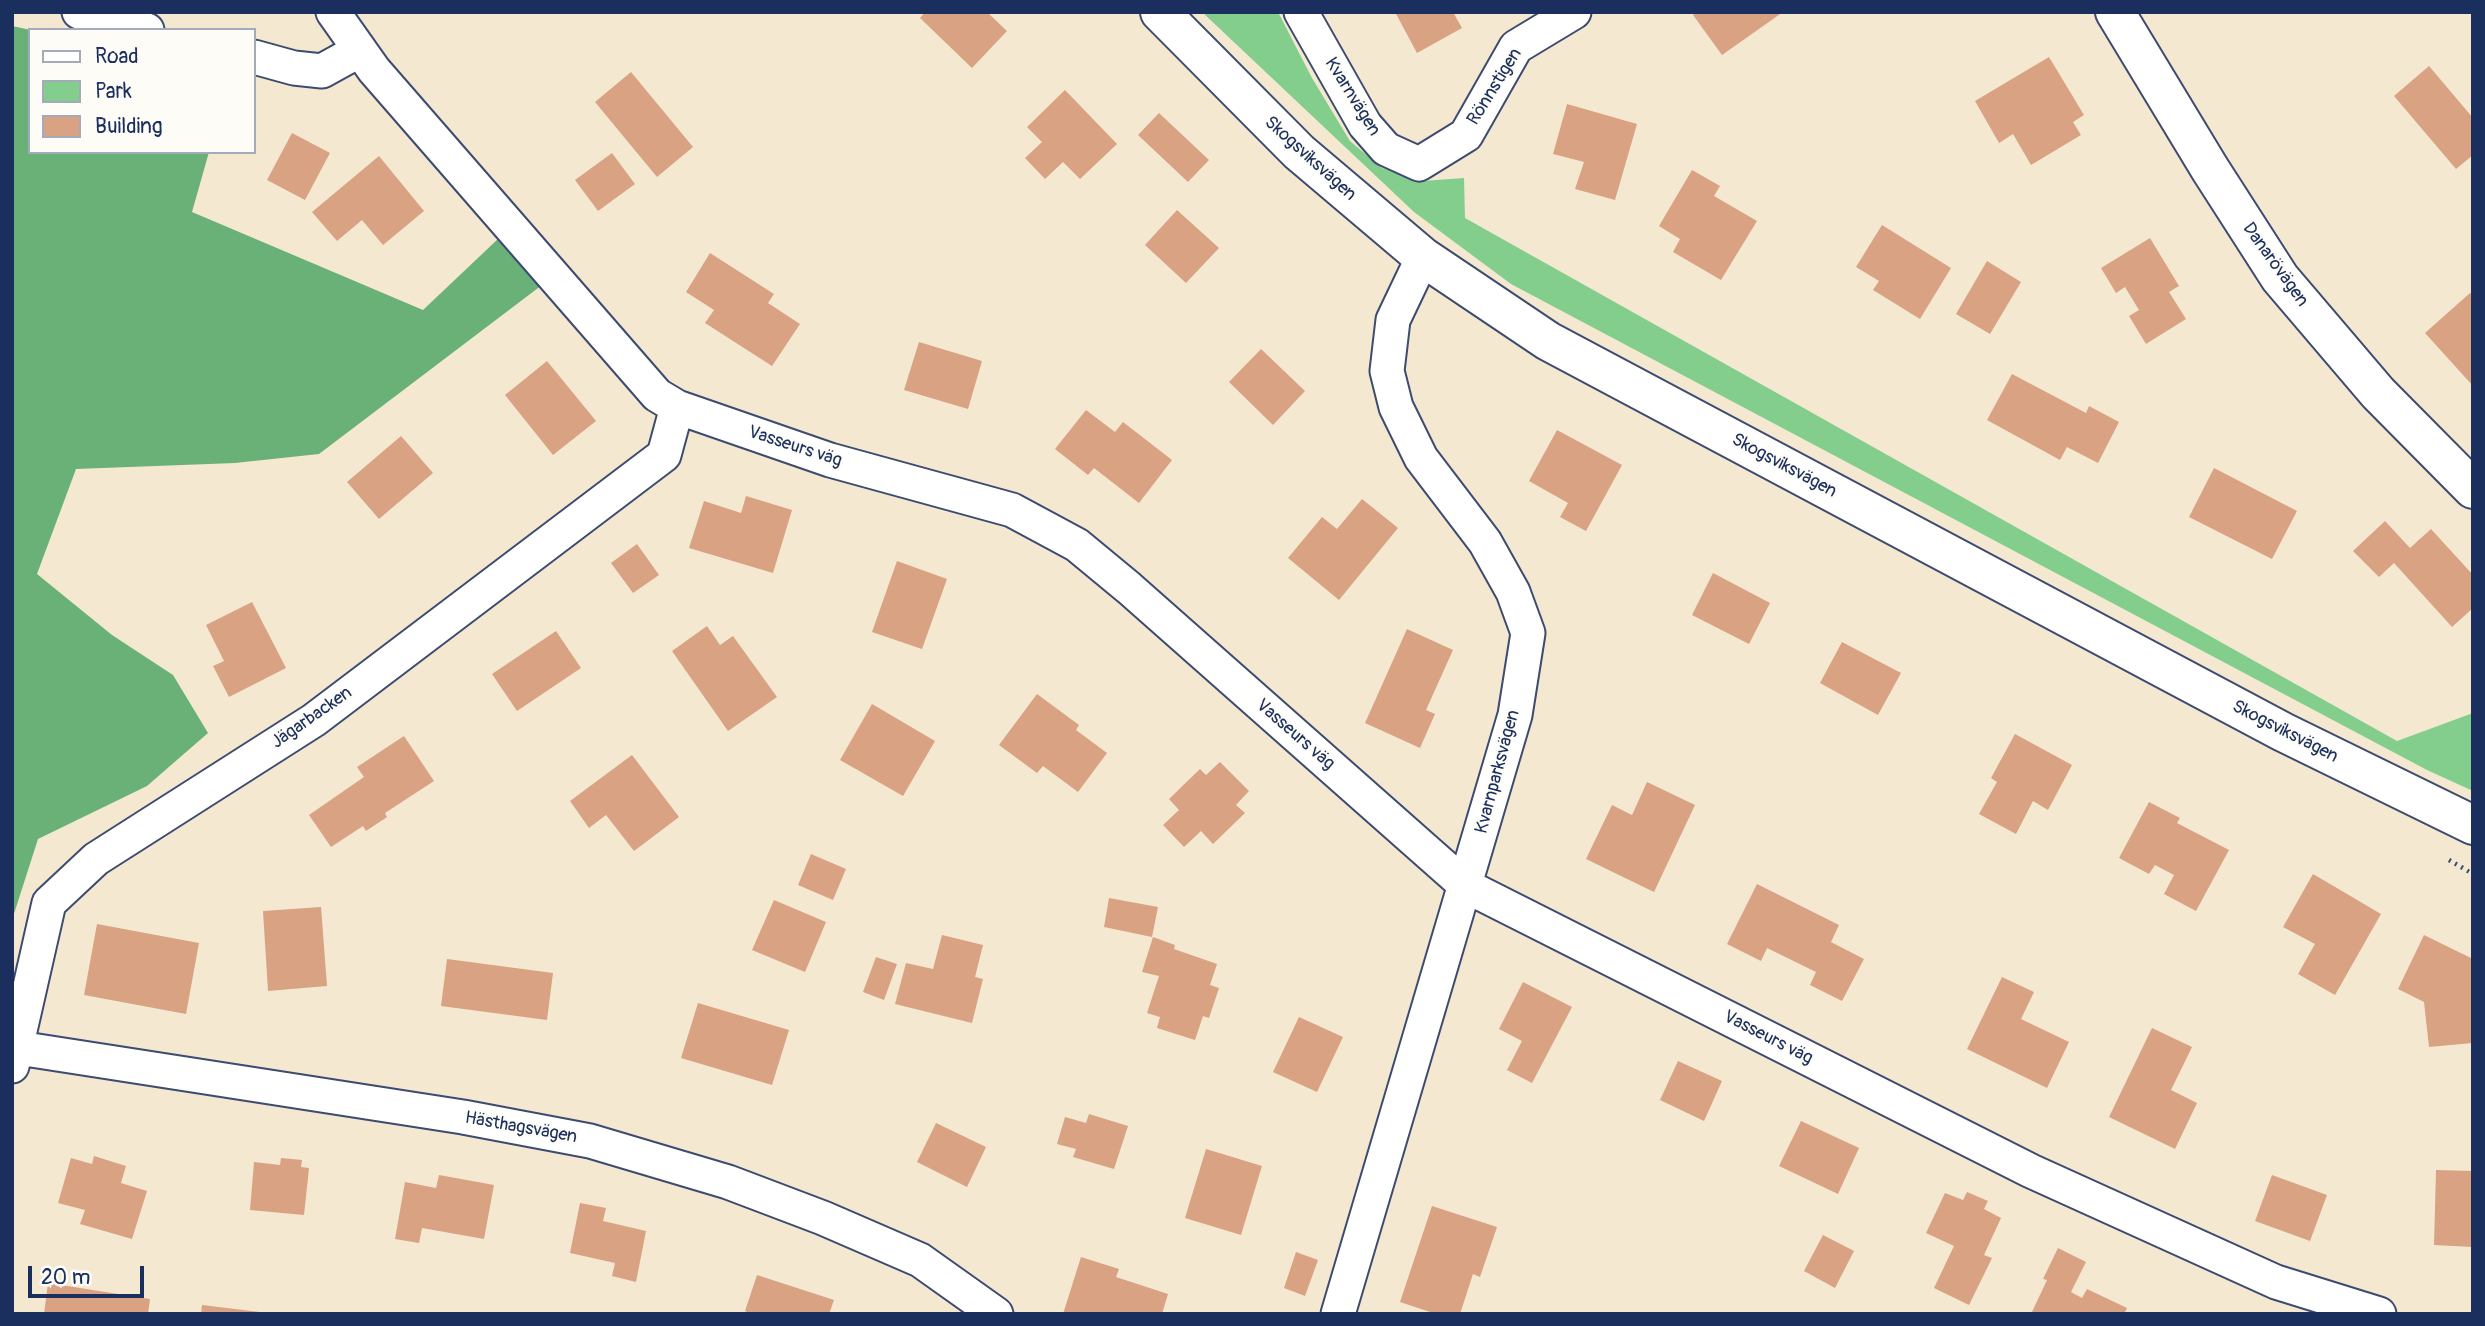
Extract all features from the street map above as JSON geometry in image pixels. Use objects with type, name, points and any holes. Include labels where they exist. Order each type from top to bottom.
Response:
[{"type":"street","points":[[79,12],[139,28]]},
{"type":"street","name":"Vasseurs väg","points":[[333,12],[374,69],[657,396],[677,407],[830,460],[1012,510],[1077,545],[1466,886],[2031,1171],[2276,1282],[2379,1314]]},
{"type":"street","name":"Skogsviksvägen","points":[[1160,12],[1299,152],[1423,257],[1548,341],[2283,732],[2473,825]]},
{"type":"street","name":"Kvarnvägen","points":[[1301,12],[1365,125],[1386,149],[1419,164]]},
{"type":"street","name":"Rönnstigen","points":[[1419,164],[1466,135],[1516,47],[1574,12]]},
{"type":"street","name":"Danarövägen","points":[[2115,12],[2280,278],[2378,393],[2473,489]]},
{"type":"street","points":[[256,58],[295,68],[322,71],[360,50]]},
{"type":"street","name":"Kvarnparksvägen","points":[[1338,1314],[1515,715],[1528,633],[1513,592],[1485,542],[1421,458],[1396,407],[1387,370],[1393,320],[1423,257]]},
{"type":"street","name":"Jägarbacken","points":[[13,1053],[49,903],[96,859],[314,720],[664,455],[677,407]]},
{"type":"street","name":"Hästhagsvägen","points":[[13,1053],[463,1117],[590,1140],[728,1182],[823,1218],[920,1260],[996,1314]]},
{"type":"green space","points":[[1202,12],[1278,12],[1312,78],[1350,141],[1382,168],[1423,181],[1464,178],[1465,218],[2397,741],[2473,713],[2473,791],[2427,770],[1511,284],[1414,212]]},
{"type":"green space","points":[[12,26],[28,29],[28,154],[208,154],[192,212],[423,310],[499,238],[542,285],[319,454],[235,463],[76,469],[37,574],[112,635],[173,675],[208,733],[147,786],[38,839],[12,920]]},
{"type":"building","points":[[925,12],[987,12],[1007,31],[972,68],[920,18]]},
{"type":"building","points":[[1395,12],[1453,12],[1462,28],[1417,53]]},
{"type":"building","points":[[1697,12],[1783,12],[1722,55],[1693,15]]},
{"type":"building","points":[[2049,57],[2084,115],[2073,122],[2081,135],[2031,165],[2013,134],[1999,143],[1975,101]]},
{"type":"building","points":[[2429,66],[2473,118],[2473,155],[2456,169],[2394,96]]},
{"type":"building","points":[[631,72],[693,147],[657,177],[595,102]]},
{"type":"building","points":[[1065,90],[1117,144],[1080,179],[1063,162],[1045,179],[1025,158],[1042,142],[1027,127]]},
{"type":"building","points":[[1567,104],[1637,124],[1615,200],[1575,189],[1584,162],[1553,154]]},
{"type":"building","points":[[1159,113],[1209,160],[1188,182],[1138,135]]},
{"type":"building","points":[[292,133],[330,153],[305,200],[267,180]]},
{"type":"building","points":[[612,153],[635,184],[598,211],[575,180]]},
{"type":"building","points":[[379,156],[424,211],[383,245],[362,220],[337,241],[312,212]]},
{"type":"building","points":[[1692,170],[1720,186],[1714,196],[1757,221],[1721,280],[1673,252],[1680,239],[1659,226]]},
{"type":"building","points":[[1177,210],[1219,248],[1186,283],[1145,245]]},
{"type":"building","points":[[1882,225],[1951,268],[1920,319],[1873,290],[1879,281],[1856,267]]},
{"type":"building","points":[[2150,238],[2179,286],[2169,292],[2186,319],[2146,344],[2129,316],[2139,310],[2125,287],[2116,293],[2101,268]]},
{"type":"building","points":[[710,253],[774,294],[768,303],[800,324],[772,366],[705,323],[714,310],[686,292]]},
{"type":"building","points":[[1987,261],[2021,282],[1990,334],[1956,314]]},
{"type":"building","points":[[2470,293],[2473,296],[2473,386],[2425,333]]},
{"type":"building","points":[[919,342],[982,361],[968,409],[904,390]]},
{"type":"building","points":[[1261,349],[1305,391],[1273,425],[1229,382]]},
{"type":"building","points":[[547,361],[596,421],[553,455],[505,395]]},
{"type":"building","points":[[2012,374],[2086,413],[2089,406],[2119,422],[2098,463],[2067,447],[2060,460],[1987,420]]},
{"type":"building","points":[[1086,410],[1115,432],[1123,422],[1172,460],[1139,503],[1094,468],[1088,475],[1055,449]]},
{"type":"building","points":[[1557,430],[1622,465],[1586,531],[1560,517],[1568,503],[1529,481]]},
{"type":"building","points":[[401,436],[433,473],[379,519],[347,482]]},
{"type":"building","points":[[2214,468],[2297,511],[2272,559],[2189,517]]},
{"type":"building","points":[[746,496],[792,510],[773,573],[689,548],[704,501],[741,513]]},
{"type":"building","points":[[1362,499],[1398,528],[1339,600],[1288,558],[1322,517],[1337,529]]},
{"type":"building","points":[[2385,521],[2410,548],[2431,529],[2473,575],[2473,608],[2452,627],[2394,563],[2379,577],[2353,551]]},
{"type":"building","points":[[637,544],[659,575],[633,593],[611,563]]},
{"type":"building","points":[[897,561],[947,579],[922,649],[872,632]]},
{"type":"building","points":[[1713,573],[1770,603],[1749,644],[1692,615]]},
{"type":"building","points":[[252,602],[286,668],[229,697],[213,666],[224,661],[206,625]]},
{"type":"building","points":[[707,626],[720,645],[733,636],[777,697],[728,731],[672,651]]},
{"type":"building","points":[[1407,629],[1453,650],[1426,710],[1435,714],[1420,748],[1365,723]]},
{"type":"building","points":[[556,631],[581,668],[517,711],[492,674]]},
{"type":"building","points":[[1842,642],[1901,673],[1878,715],[1820,683]]},
{"type":"building","points":[[1037,694],[1079,725],[1076,730],[1107,753],[1078,792],[1043,766],[1037,773],[999,745]]},
{"type":"building","points":[[872,704],[935,741],[903,796],[840,760]]},
{"type":"building","points":[[2015,734],[2072,765],[2048,810],[2033,801],[2016,834],[1979,814],[1997,782],[1991,778]]},
{"type":"building","points":[[404,736],[434,781],[385,813],[387,817],[366,831],[363,826],[331,847],[309,815],[364,777],[357,767]]},
{"type":"building","points":[[632,755],[679,817],[634,851],[606,815],[589,828],[570,801]]},
{"type":"building","points":[[1220,762],[1249,791],[1236,805],[1245,813],[1213,844],[1201,831],[1184,847],[1163,825],[1179,810],[1169,799],[1200,769],[1206,775]]},
{"type":"building","points":[[1647,782],[1695,805],[1654,892],[1586,859],[1612,805],[1632,815]]},
{"type":"building","points":[[2149,802],[2180,818],[2177,823],[2229,850],[2196,911],[2164,894],[2174,875],[2155,865],[2149,874],[2119,858]]},
{"type":"building","points":[[811,854],[846,869],[833,900],[798,885]]},
{"type":"building","points":[[2313,874],[2381,914],[2335,995],[2298,974],[2315,944],[2283,927]]},
{"type":"building","points":[[1757,884],[1839,925],[1831,942],[1864,959],[1842,1001],[1810,985],[1816,972],[1767,948],[1761,961],[1727,944]]},
{"type":"building","points":[[1109,898],[1158,907],[1152,937],[1104,927]]},
{"type":"building","points":[[774,900],[826,922],[805,972],[752,950]]},
{"type":"building","points":[[321,907],[327,986],[268,991],[263,911]]},
{"type":"building","points":[[97,924],[199,943],[186,1014],[84,995]]},
{"type":"building","points":[[942,935],[983,945],[975,977],[983,979],[972,1023],[895,1004],[906,963],[933,969]]},
{"type":"building","points":[[2424,935],[2471,958],[2473,1043],[2429,1047],[2424,1002],[2398,989]]},
{"type":"building","points":[[1153,937],[1175,945],[1174,949],[1217,964],[1210,985],[1219,988],[1209,1018],[1203,1016],[1195,1040],[1157,1028],[1160,1017],[1147,1013],[1159,976],[1142,972]]},
{"type":"building","points":[[876,957],[897,964],[884,1000],[863,992]]},
{"type":"building","points":[[447,959],[553,973],[547,1020],[441,1006]]},
{"type":"building","points":[[2002,977],[2034,992],[2021,1019],[2069,1042],[2047,1088],[1967,1049]]},
{"type":"building","points":[[1523,982],[1572,1007],[1532,1083],[1507,1070],[1522,1041],[1499,1029]]},
{"type":"building","points":[[698,1003],[789,1030],[772,1085],[681,1058]]},
{"type":"building","points":[[1299,1017],[1343,1037],[1317,1092],[1273,1072]]},
{"type":"building","points":[[2152,1028],[2192,1047],[2171,1090],[2197,1103],[2175,1149],[2109,1117]]},
{"type":"building","points":[[1678,1061],[1722,1081],[1704,1121],[1660,1100]]},
{"type":"building","points":[[1089,1114],[1128,1126],[1114,1169],[1073,1157],[1076,1149],[1057,1144],[1065,1117],[1086,1123]]},
{"type":"building","points":[[1801,1121],[1859,1148],[1838,1194],[1779,1166]]},
{"type":"building","points":[[936,1123],[986,1147],[967,1187],[917,1162]]},
{"type":"building","points":[[1206,1149],[1262,1166],[1241,1235],[1185,1218]]},
{"type":"building","points":[[94,1156],[126,1166],[121,1183],[147,1191],[132,1239],[80,1224],[85,1210],[58,1203],[71,1158],[92,1164]]},
{"type":"building","points":[[281,1158],[302,1160],[301,1167],[309,1168],[304,1215],[250,1210],[254,1162],[280,1165]]},
{"type":"building","points":[[2436,1170],[2473,1171],[2473,1247],[2434,1245]]},
{"type":"building","points":[[439,1175],[494,1185],[484,1239],[422,1228],[419,1243],[395,1239],[405,1182],[436,1188]]},
{"type":"building","points":[[2272,1175],[2327,1195],[2310,1241],[2255,1221]]},
{"type":"building","points":[[1967,1192],[1988,1201],[1984,1209],[2001,1218],[1984,1255],[1992,1258],[1969,1305],[1934,1288],[1954,1246],[1926,1233],[1945,1193],[1963,1200]]},
{"type":"building","points":[[580,1203],[606,1208],[603,1221],[646,1231],[636,1282],[612,1276],[615,1263],[570,1253]]},
{"type":"building","points":[[1432,1206],[1497,1227],[1480,1277],[1473,1274],[1460,1314],[1436,1314],[1400,1302]]},
{"type":"building","points":[[1823,1235],[1854,1251],[1835,1288],[1804,1271]]},
{"type":"building","points":[[2058,1248],[2086,1262],[2071,1292],[2082,1298],[2087,1289],[2127,1308],[2124,1314],[2031,1314],[2047,1280],[2043,1279]]},
{"type":"building","points":[[1296,1252],[1318,1260],[1305,1296],[1284,1288]]},
{"type":"building","points":[[1081,1257],[1119,1269],[1116,1277],[1168,1294],[1162,1314],[1063,1314]]},
{"type":"building","points":[[757,1275],[834,1300],[829,1314],[752,1314],[745,1311]]},
{"type":"building","points":[[48,1283],[150,1299],[148,1314],[44,1314]]},
{"type":"building","points":[[202,1305],[260,1312],[260,1314],[201,1314]]}]
